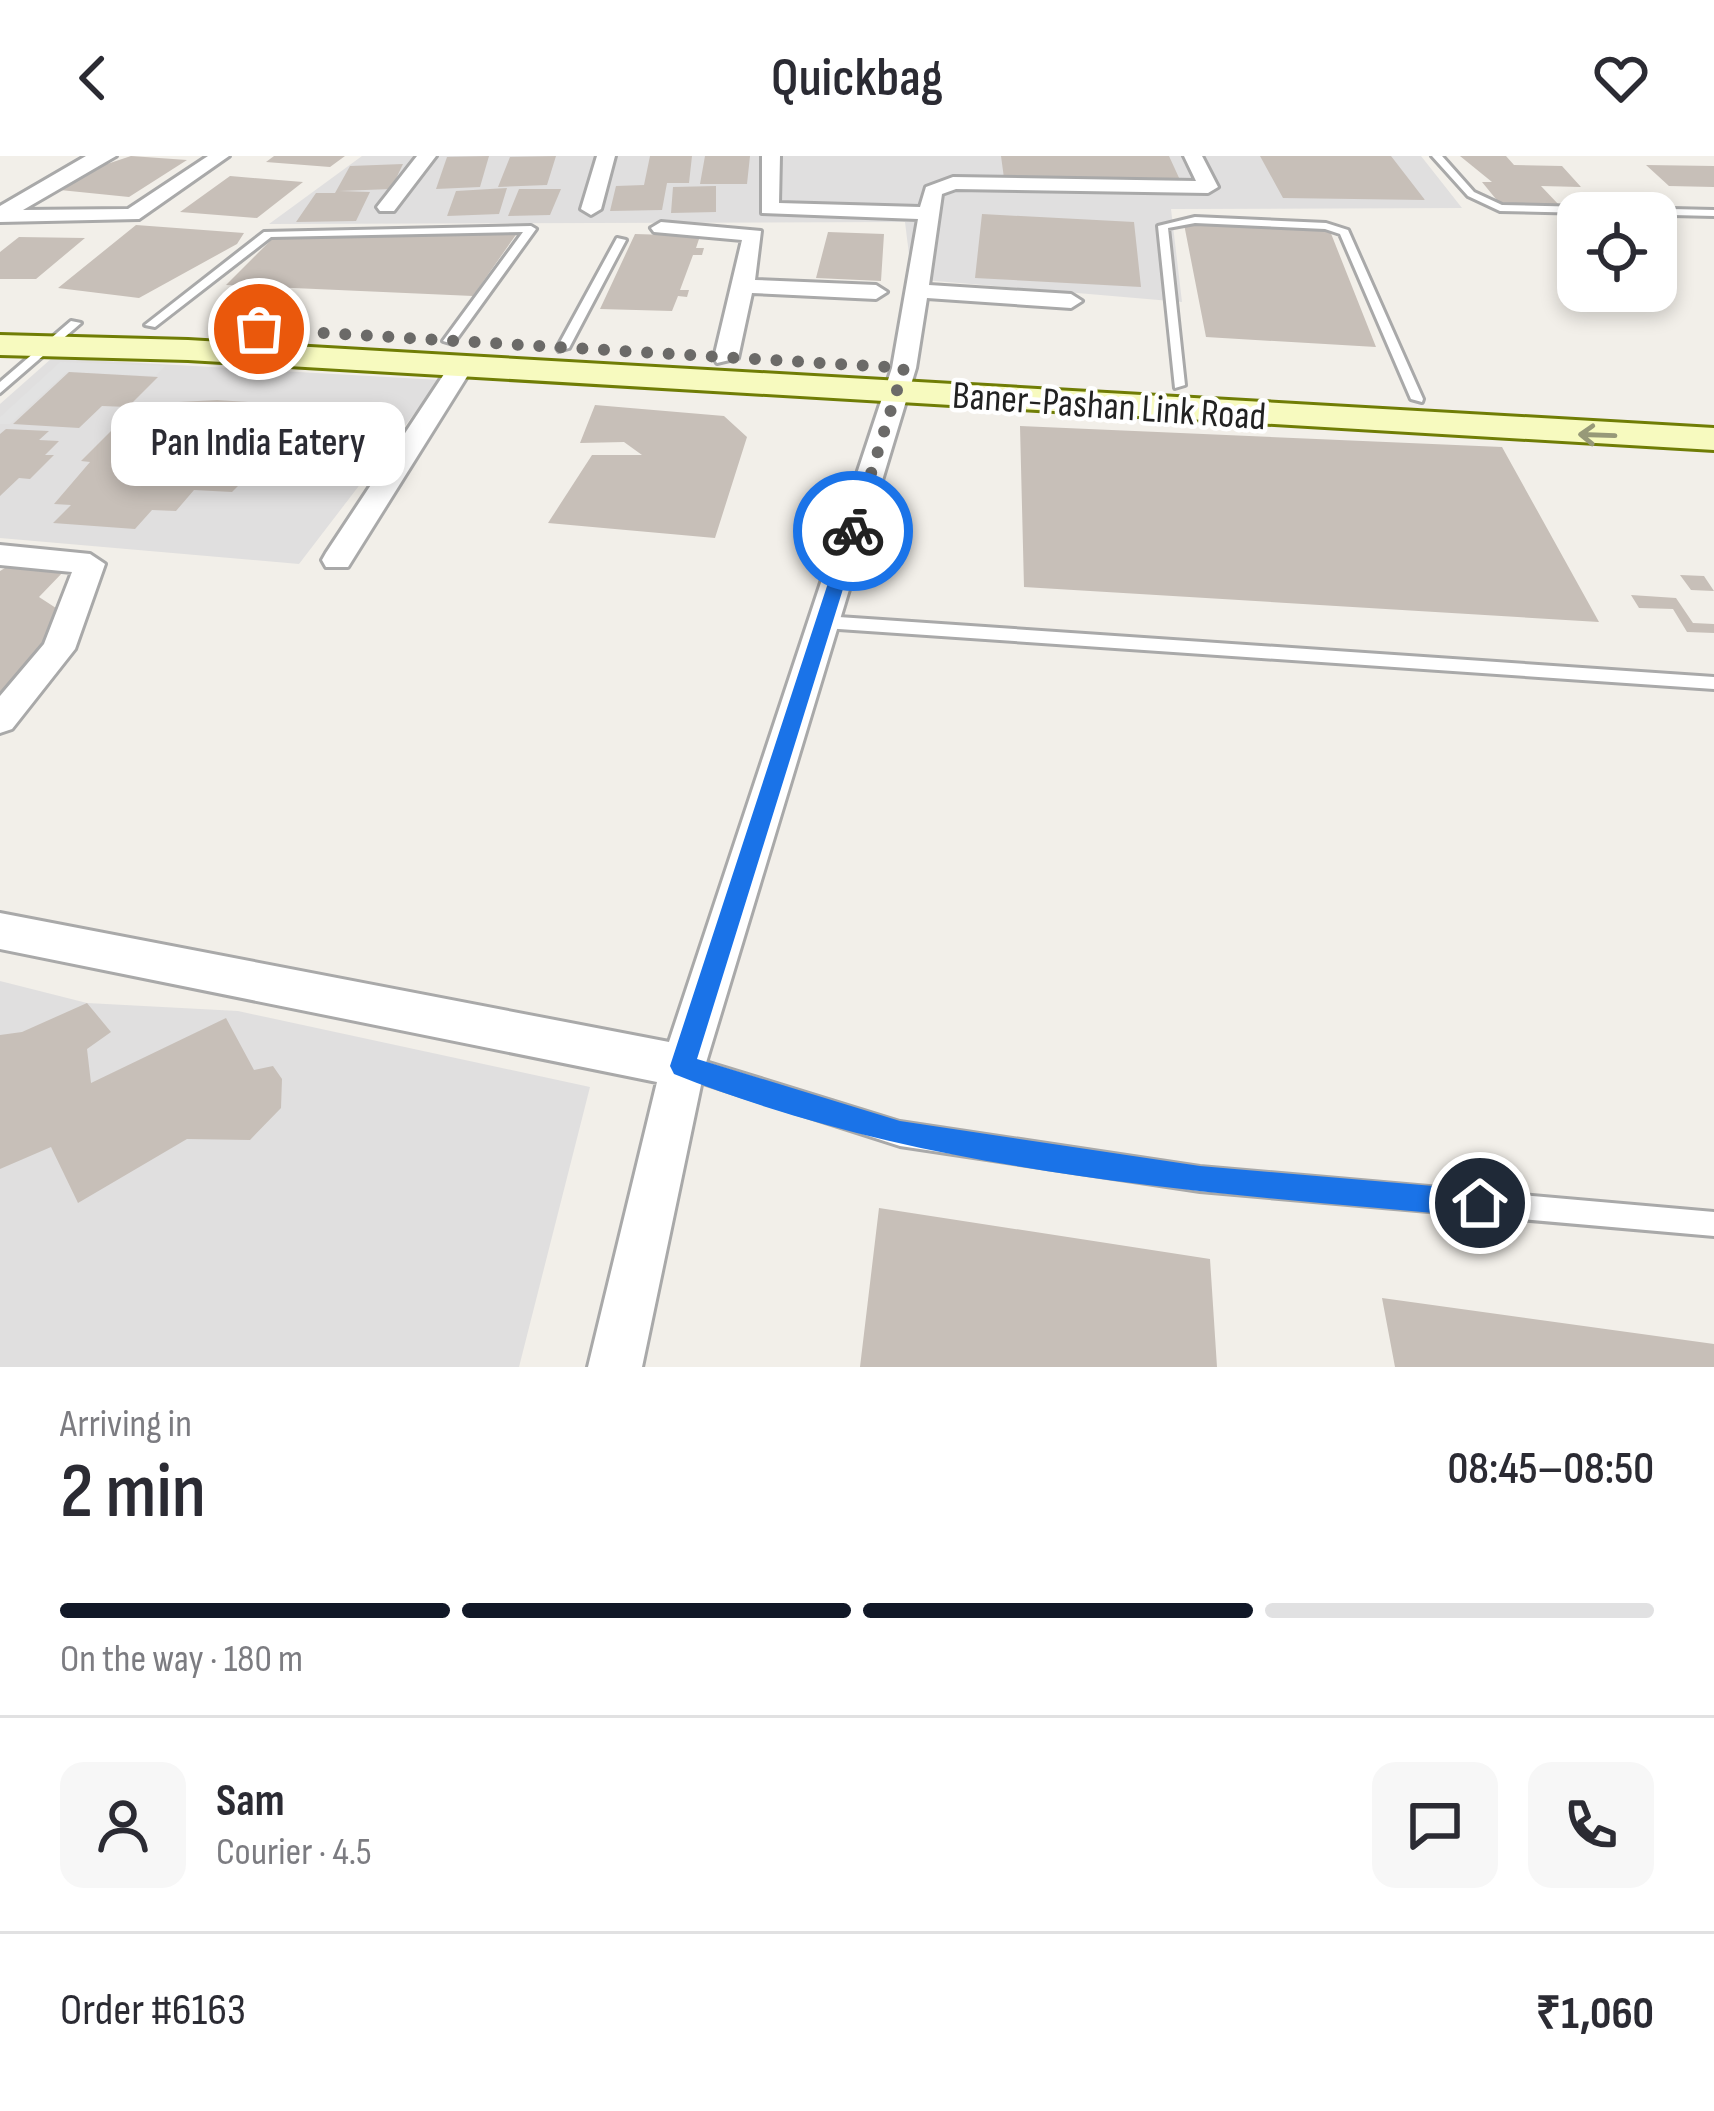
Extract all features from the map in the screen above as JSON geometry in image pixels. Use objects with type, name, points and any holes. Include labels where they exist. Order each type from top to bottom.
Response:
[{"type":"street","points":[[0,216],[88,161],[107,156]]},
{"type":"street","points":[[0,216],[132,215],[220,156]]},
{"type":"street","points":[[387,207],[427,156]]},
{"type":"street","points":[[591,209],[606,156]]},
{"type":"street","points":[[771,156],[769,209],[926,214]]},
{"type":"street","points":[[615,1367],[682,1066],[900,381],[926,214],[940,185],[1208,187],[1193,156]]},
{"type":"street","points":[[963,184],[981,176],[986,159]]},
{"type":"street","points":[[661,228],[754,235],[726,358]]},
{"type":"street","points":[[742,286],[876,292]]},
{"type":"street","points":[[915,292],[1071,301]]},
{"type":"street","name":"Baner-Pashan Link Road","points":[[0,321],[62,334],[900,381],[1714,440]]},
{"type":"street","name":"Baner-Pashan Link Road","points":[[0,344],[151,325],[455,354],[563,348],[726,358],[900,381],[1179,385],[1714,412]]},
{"type":"street","points":[[337,560],[455,354]]},
{"type":"street","points":[[0,555],[90,564],[59,649],[0,720]]},
{"type":"street","points":[[0,931],[682,1066]]},
{"type":"lane","points":[[1437,156],[1471,194],[1500,208],[1714,213]]},
{"type":"lane","points":[[1179,385],[1163,226],[1196,220],[1326,226],[1344,232],[1417,399]]},
{"type":"lane","points":[[151,325],[268,234],[531,229],[455,354]]},
{"type":"lane","points":[[563,348],[621,240]]},
{"type":"lane","points":[[0,389],[62,334]]},
{"type":"lane","points":[[824,622],[1714,683]]},
{"type":"lane","points":[[682,1066],[900,1133],[946,1141],[1200,1179],[1714,1224]]},
{"type":"shaded area","points":[[362,156],[1421,156],[1462,208],[1171,209],[1182,302],[912,279],[905,222],[269,224]]},
{"type":"shaded area","points":[[52,358],[440,380],[299,564],[0,538],[0,404]]},
{"type":"shaded area","points":[[60,362],[165,366],[156,376],[67,372],[10,424],[0,424],[0,417]]},
{"type":"shaded area","points":[[0,981],[87,1003],[238,1011],[590,1087],[519,1367],[0,1367]]},
{"type":"building","points":[[131,156],[187,160],[129,197],[60,190],[93,171],[86,171]]},
{"type":"building","points":[[274,156],[345,156],[330,167],[266,162]]},
{"type":"building","points":[[489,156],[480,187],[436,189],[447,157]]},
{"type":"building","points":[[556,156],[547,185],[498,187],[510,157]]},
{"type":"building","points":[[650,156],[692,156],[689,183],[667,183],[662,210],[610,211],[616,186],[644,185]]},
{"type":"building","points":[[705,156],[750,156],[747,184],[700,184]]},
{"type":"building","points":[[1001,156],[1169,156],[1180,180],[1004,178]]},
{"type":"building","points":[[1260,156],[1391,156],[1425,200],[1283,198]]},
{"type":"building","points":[[1460,156],[1506,156],[1514,165],[1562,166],[1581,187],[1541,186],[1557,205],[1500,204],[1482,182],[1492,182]]},
{"type":"building","points":[[403,164],[391,189],[339,191],[370,192],[356,221],[296,222],[316,193],[335,193],[350,166]]},
{"type":"building","points":[[1646,165],[1714,166],[1714,187],[1669,186]]},
{"type":"building","points":[[230,176],[303,182],[257,218],[180,212]]},
{"type":"building","points":[[716,186],[716,212],[671,213],[673,187]]},
{"type":"building","points":[[507,188],[499,214],[447,216],[456,191]]},
{"type":"building","points":[[519,189],[561,189],[550,215],[508,216]]},
{"type":"building","points":[[982,214],[1134,222],[1141,287],[975,278]]},
{"type":"building","points":[[1184,224],[1330,231],[1376,347],[1206,337]]},
{"type":"building","points":[[136,225],[244,233],[237,244],[139,298],[58,288]]},
{"type":"building","points":[[520,229],[473,296],[226,285],[275,236]]},
{"type":"building","points":[[828,232],[884,234],[881,281],[816,278]]},
{"type":"building","points":[[635,234],[700,236],[696,248],[704,248],[702,255],[693,255],[680,290],[689,290],[687,297],[678,296],[672,311],[600,309]]},
{"type":"building","points":[[19,237],[85,238],[36,279],[0,279],[0,252]]},
{"type":"building","points":[[69,372],[158,377],[128,407],[102,406],[79,428],[13,424]]},
{"type":"building","points":[[179,402],[264,403],[248,422],[260,423],[251,433],[262,433],[245,454],[269,455],[232,492],[194,490],[176,511],[152,510],[135,529],[53,523],[71,505],[54,504],[90,462],[81,461],[116,426],[154,428]]},
{"type":"building","points":[[595,405],[724,416],[747,437],[715,538],[548,523],[592,455],[642,455],[624,442],[580,443]]},
{"type":"building","points":[[1020,426],[1502,447],[1599,622],[1024,587]]},
{"type":"building","points":[[6,429],[49,431],[39,440],[59,441],[45,455],[54,455],[30,479],[19,478],[0,496],[0,434]]},
{"type":"building","points":[[65,570],[39,597],[59,610],[37,659],[0,700],[0,571]]},
{"type":"building","points":[[1680,575],[1704,576],[1714,591],[1691,590]]},
{"type":"building","points":[[1631,595],[1676,598],[1693,623],[1714,624],[1714,633],[1687,632],[1673,609],[1639,608]]},
{"type":"building","points":[[87,1003],[111,1032],[87,1049],[91,1083],[226,1018],[254,1070],[273,1066],[282,1079],[281,1108],[250,1140],[187,1139],[78,1203],[51,1147],[0,1169],[0,1035],[22,1032]]},
{"type":"building","points":[[879,1208],[1210,1259],[1217,1367],[860,1367]]},
{"type":"building","points":[[1382,1298],[1714,1344],[1714,1367],[1395,1367]]},
{"type":"way so far","points":[[259,329],[904,368],[853,531]]},
{"type":"place","name":"Pan India Eatery","points":[[259,329]]},
{"type":"route","points":[[853,531],[682,1066],[900,1133],[1200,1179],[1480,1203]]}]
